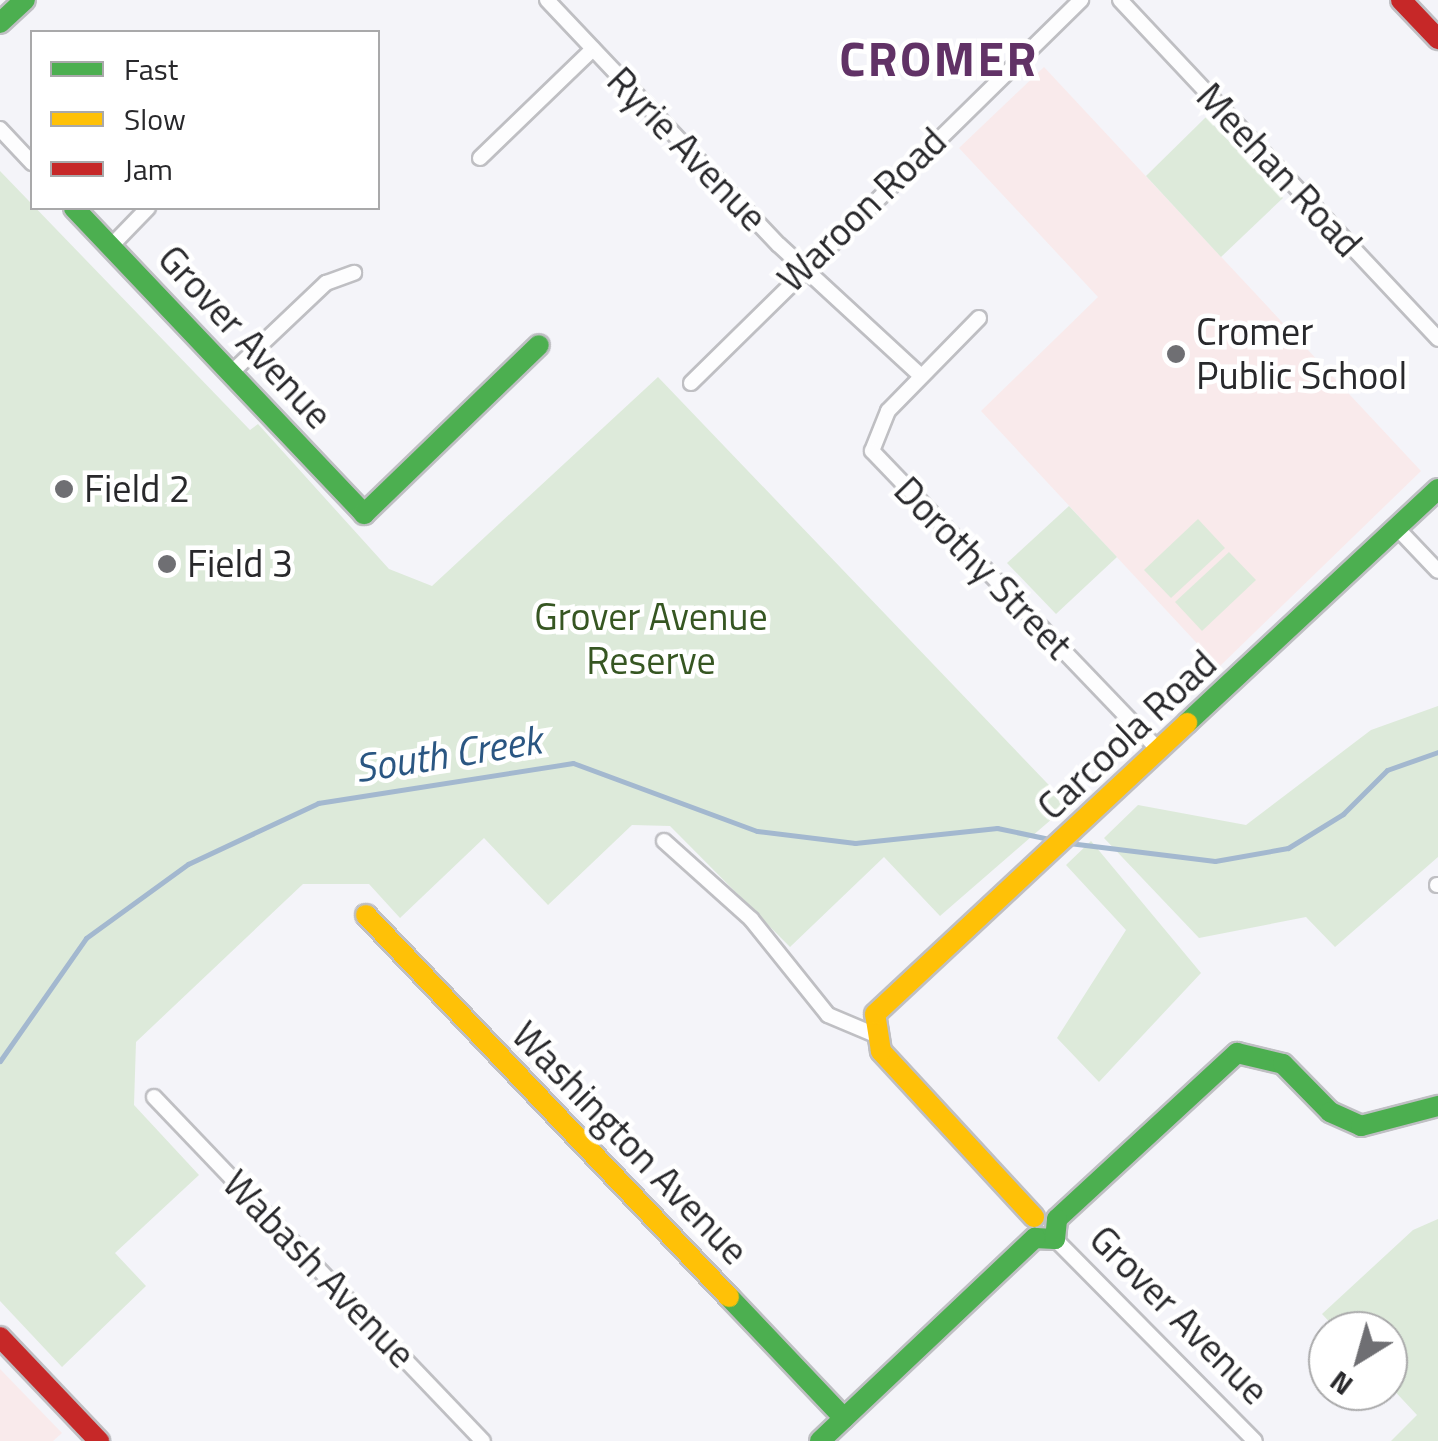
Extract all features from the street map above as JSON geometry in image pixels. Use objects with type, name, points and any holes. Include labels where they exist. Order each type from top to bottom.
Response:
[{"type":"street","points":[[0,24],[24,0]]},
{"type":"street","name":"Ryrie Avenue","points":[[547,0],[803,264],[920,375]]},
{"type":"street","name":"Waroon Road","points":[[691,384],[803,264],[1081,0]]},
{"type":"street","name":"Meehan Road","points":[[1120,0],[1438,340]]},
{"type":"street","points":[[1400,0],[1438,39]]},
{"type":"street","points":[[480,158],[593,49]]},
{"type":"street","points":[[0,129],[30,162]]},
{"type":"street","name":"Grover Avenue","points":[[76,210],[364,514],[539,345]]},
{"type":"street","points":[[110,246],[146,210]]},
{"type":"street","points":[[231,373],[326,283],[354,273]]},
{"type":"street","points":[[920,375],[979,318]]},
{"type":"street","name":"Dorothy Street","points":[[920,375],[879,423],[872,451],[1160,751]]},
{"type":"street","name":"Carcoola Road","points":[[873,1034],[887,999],[1084,825],[1438,489]]},
{"type":"street","points":[[1397,528],[1438,571]]},
{"type":"street","name":"Grover Avenue","points":[[664,841],[751,919],[828,1015],[873,1034],[1045,1228],[1254,1441]]},
{"type":"street","name":"Washington Avenue","points":[[366,916],[844,1418]]},
{"type":"street","points":[[820,1441],[1206,1073],[1250,1052],[1284,1064],[1330,1112],[1361,1126],[1438,1106]]},
{"type":"street","name":"Wabash Avenue","points":[[154,1096],[483,1441]]},
{"type":"street","points":[[0,1337],[100,1441]]},
{"type":"shaded area","name":"Cromer Public School","points":[[1044,67],[1421,471],[1219,667],[981,411],[1098,297],[959,148]]},
{"type":"shaded area","points":[[0,1369],[62,1433],[53,1441],[0,1441]]},
{"type":"green space","points":[[1206,117],[1283,198],[1221,257],[1146,176]]},
{"type":"green space","name":"Grover Avenue Reserve","points":[[0,171],[30,202],[30,210],[38,210],[250,430],[258,424],[389,569],[432,586],[658,377],[1068,805],[940,916],[884,857],[790,947],[670,826],[632,825],[548,905],[484,838],[400,918],[369,884],[303,884],[136,1042],[134,1105],[199,1175],[115,1253],[146,1286],[62,1367],[0,1301]]},
{"type":"green space","points":[[1069,506],[1117,557],[1056,614],[1007,563]]},
{"type":"green space","points":[[1198,519],[1225,548],[1171,598],[1144,570]]},
{"type":"green space","points":[[1229,552],[1256,580],[1202,631],[1175,602]]},
{"type":"green space","points":[[1438,706],[1438,857],[1335,947],[1306,917],[1199,938],[1104,838],[1138,805],[1246,825],[1371,730]]},
{"type":"green space","points":[[1091,841],[1201,973],[1099,1082],[1057,1038],[1126,930],[1066,865]]},
{"type":"green space","points":[[1438,1219],[1438,1441],[1391,1441],[1417,1415],[1408,1405],[1408,1311],[1325,1311],[1413,1230]]},
{"type":"waterway","name":"South Creek","points":[[1069,843],[1215,861],[1288,848],[1343,814],[1387,770],[1438,752]]},
{"type":"waterway","name":"South Creek","points":[[0,1061],[86,938],[188,864],[318,803],[573,763],[757,831],[855,843],[997,828],[1054,840]]},
{"type":"traffic: fast","points":[[0,23],[25,0]]},
{"type":"traffic: fast","points":[[76,210],[364,514],[539,345]]},
{"type":"traffic: fast","points":[[1187,723],[1438,489]]},
{"type":"traffic: fast","points":[[1057,1219],[1237,1053],[1283,1064],[1330,1112],[1361,1126],[1438,1106]]},
{"type":"traffic: fast","points":[[1035,1238],[1055,1239],[1057,1219]]},
{"type":"traffic: fast","points":[[820,1441],[1035,1238]]},
{"type":"traffic: fast","points":[[729,1297],[844,1418]]},
{"type":"traffic: slow","points":[[1034,1217],[881,1051],[875,1014],[1187,723]]},
{"type":"traffic: slow","points":[[366,915],[729,1297]]},
{"type":"traffic: jam","points":[[1401,0],[1438,39]]},
{"type":"traffic: jam","points":[[0,1337],[99,1441]]},
{"type":"place","name":"Cromer Public School","points":[[1176,354]]},
{"type":"place","name":"Field 2","points":[[64,489]]},
{"type":"place","name":"Field 3","points":[[167,564]]},
{"type":"district","name":"CROMER","points":[[939,59]]}]
